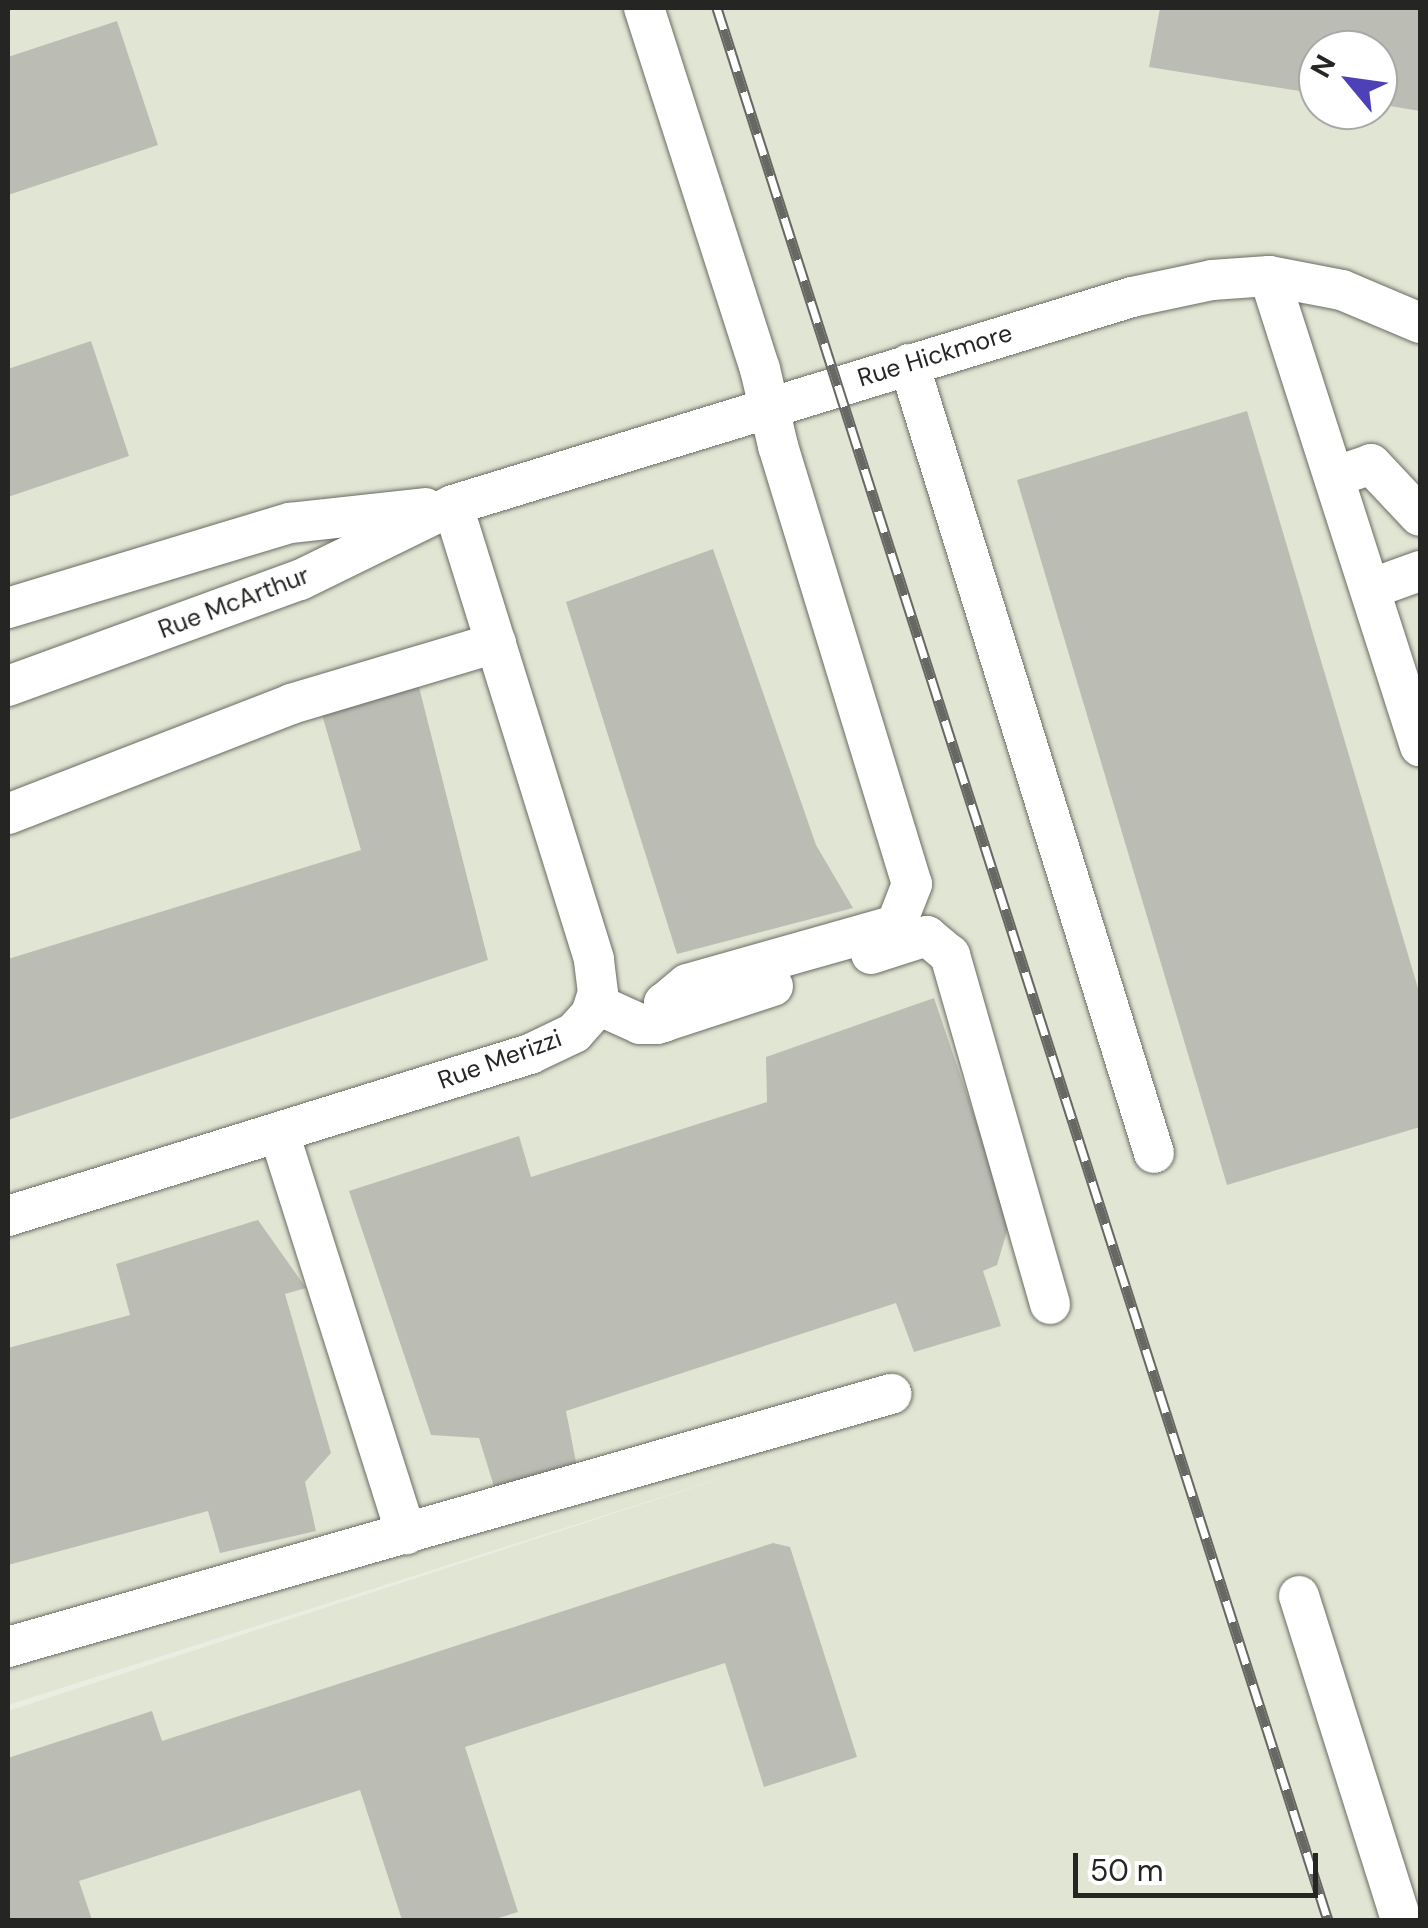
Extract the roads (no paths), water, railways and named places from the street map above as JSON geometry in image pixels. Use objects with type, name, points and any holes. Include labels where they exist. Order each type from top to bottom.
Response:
[{"type":"street","points":[[644,8],[912,884],[896,924],[687,984],[664,1003],[664,1022]]},
{"type":"street","points":[[1269,276],[1370,589],[1411,682],[1420,746]]},
{"type":"street","name":"Rue Hickmore","points":[[454,505],[768,406],[1177,286],[1269,276],[1342,290],[1420,323]]},
{"type":"street","points":[[909,364],[1154,1153]]},
{"type":"street","points":[[1334,477],[1370,464],[1420,516]]},
{"type":"street","points":[[8,608],[290,523],[454,505],[594,959],[596,1004],[640,1024],[664,1022],[926,936],[950,955],[1050,1304]]},
{"type":"street","name":"Rue McArthur","points":[[8,686],[300,580],[454,505]]},
{"type":"street","points":[[1370,589],[1420,571]]},
{"type":"street","points":[[8,814],[290,704],[496,643]]},
{"type":"street","name":"Rue Merizzi","points":[[8,1216],[549,1047],[574,1033],[596,1004]]},
{"type":"street","points":[[280,1133],[406,1534]]},
{"type":"street","points":[[8,1647],[891,1394]]},
{"type":"street","points":[[1300,1596],[1400,1920]]},
{"type":"railway","points":[[717,8],[1328,1920]]}]
